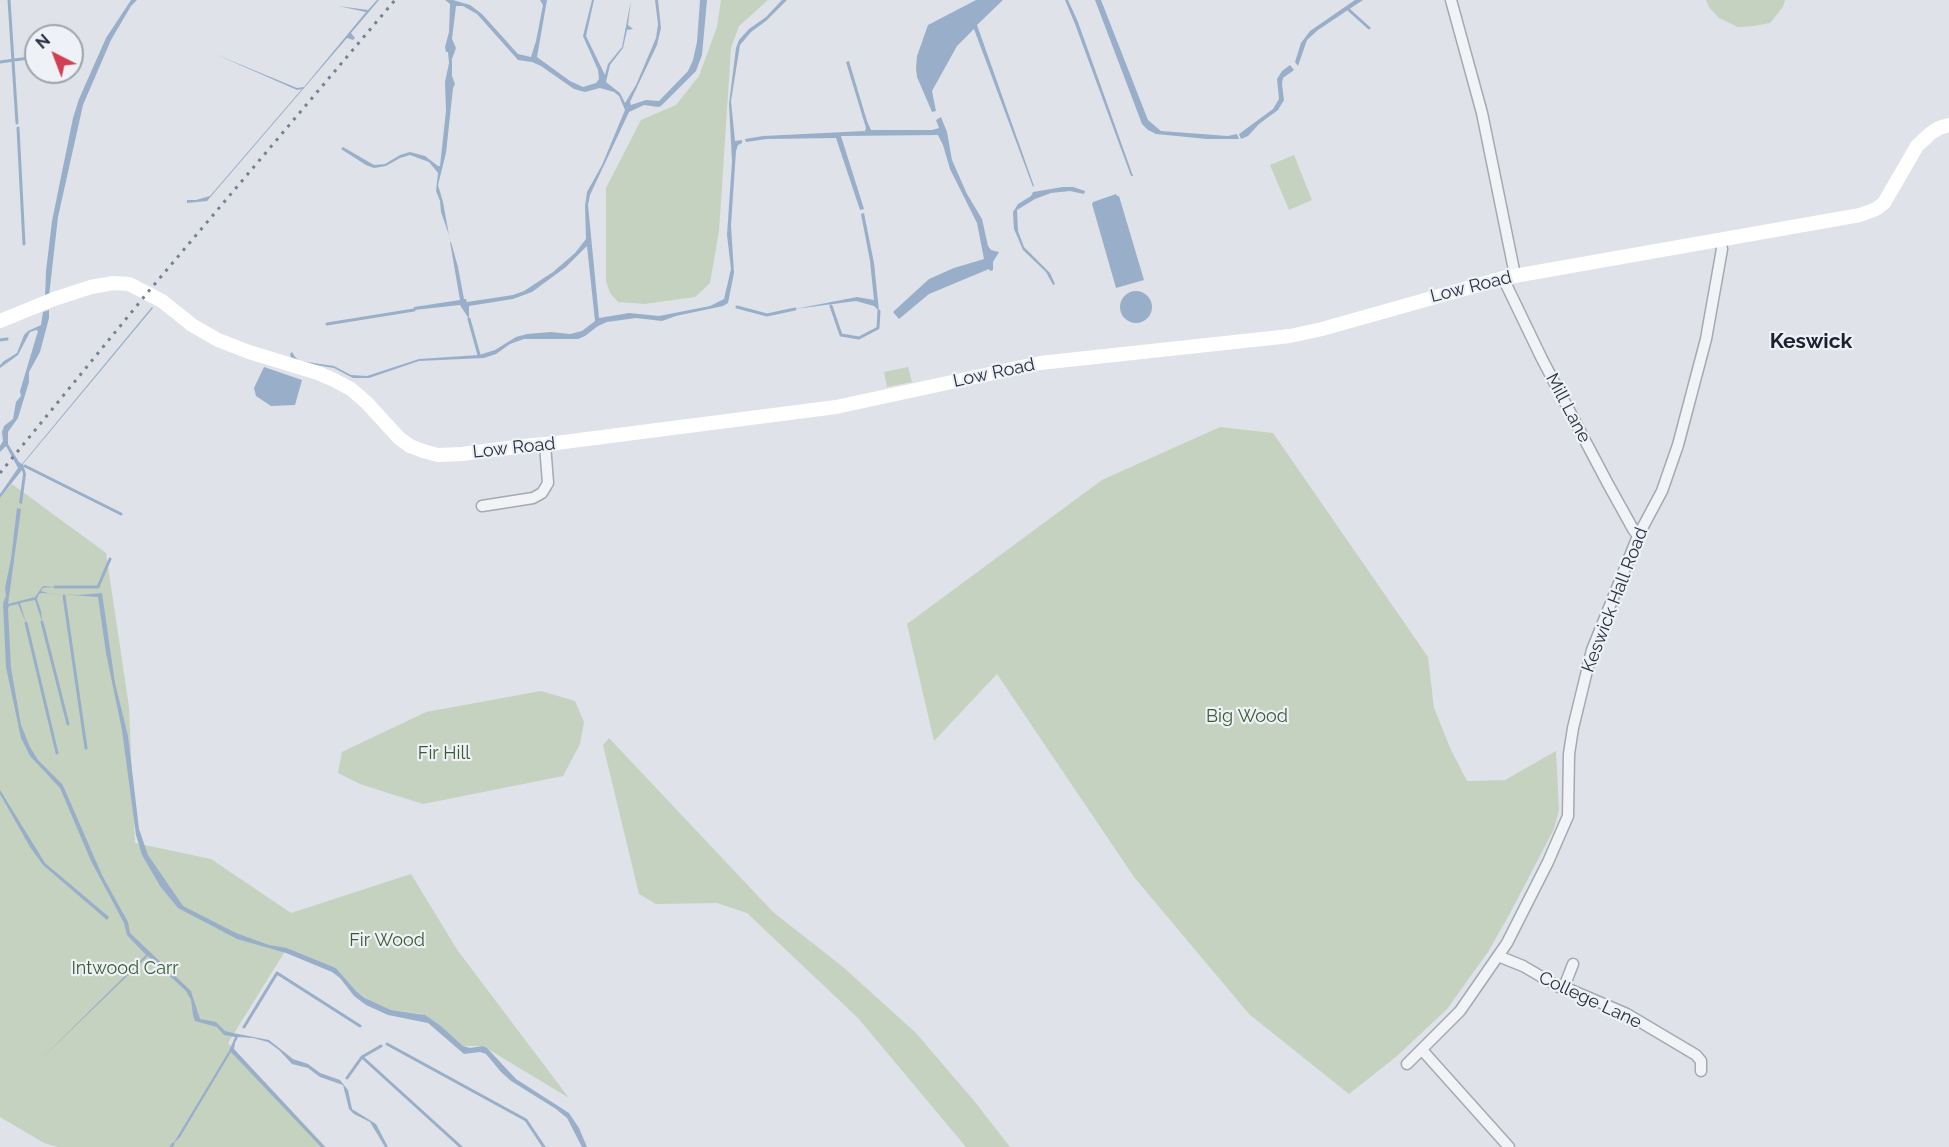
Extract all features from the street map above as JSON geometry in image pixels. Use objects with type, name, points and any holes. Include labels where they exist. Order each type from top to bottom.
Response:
[{"type":"street","name":"Mill Lane","points":[[1451,0],[1482,113],[1509,277],[1542,359],[1617,502],[1638,536]]},
{"type":"street","name":"Low Road","points":[[0,321],[40,304],[91,287],[113,283],[137,287],[162,301],[192,325],[218,340],[334,380],[351,390],[367,404],[399,438],[423,451],[438,455],[462,454],[836,407],[1040,363],[1290,336],[1509,277],[1836,221],[1869,213],[1884,203],[1917,146],[1931,133],[1949,125]]},
{"type":"street","name":"Keswick Hall Road","points":[[1407,1064],[1423,1051],[1460,1011],[1508,943],[1568,816],[1569,754],[1592,650],[1638,536],[1662,490],[1681,435],[1707,339],[1722,249],[1720,240]]},
{"type":"street","points":[[482,506],[533,498],[542,493],[548,483],[545,444]]},
{"type":"street","name":"College Lane","points":[[1498,957],[1523,966],[1559,987],[1564,987],[1627,1014],[1696,1055],[1701,1061],[1701,1071]]},
{"type":"street","points":[[1564,987],[1573,964]]},
{"type":"street","points":[[1423,1051],[1509,1147]]},
{"type":"green space","points":[[721,0],[768,0],[739,26],[731,48],[719,231],[710,283],[695,297],[644,304],[618,302],[610,293],[606,281],[606,188],[641,120],[676,105],[699,76],[717,27]]},
{"type":"green space","points":[[1706,0],[1785,0],[1783,7],[1770,23],[1738,27],[1719,18]]},
{"type":"green space","points":[[1294,155],[1312,200],[1289,210],[1270,165]]},
{"type":"green space","points":[[908,367],[912,382],[887,387],[884,372]]},
{"type":"green space","name":"Big Wood","points":[[1220,427],[1273,433],[1428,657],[1434,708],[1451,750],[1467,781],[1505,780],[1556,751],[1559,810],[1554,829],[1488,952],[1447,1009],[1397,1056],[1349,1094],[1249,1014],[1134,877],[997,674],[934,741],[907,624],[1102,480]]},
{"type":"green space","name":"Intwood Carr","points":[[12,484],[106,553],[129,707],[135,843],[211,859],[291,913],[411,874],[458,951],[569,1098],[483,1046],[463,1046],[441,1026],[422,1014],[391,1010],[371,1001],[356,991],[336,968],[287,948],[228,1043],[326,1147],[58,1147],[44,1143],[0,1117],[0,498]]},
{"type":"green space","name":"Fir Hill","points":[[541,691],[575,701],[584,722],[580,744],[563,776],[423,804],[360,784],[338,773],[342,752],[426,712]]},
{"type":"green space","points":[[609,738],[773,912],[843,967],[916,1033],[1010,1147],[966,1147],[858,1018],[747,913],[717,903],[656,904],[639,894],[603,745]]},
{"type":"water","points":[[131,0],[137,0],[111,40],[83,105],[58,217],[49,296],[45,298],[52,221],[73,118],[106,38]]},
{"type":"water","points":[[379,0],[351,33],[355,38],[353,40],[347,38],[207,201],[187,203],[187,200],[210,196],[302,89],[297,90],[215,54],[297,88],[304,87],[366,12],[338,6],[368,10]]},
{"type":"water","points":[[445,0],[470,5],[482,14],[518,54],[531,57],[543,5],[540,0],[547,0],[537,57],[570,81],[583,87],[596,83],[599,79],[598,70],[583,36],[592,0],[594,0],[586,36],[605,75],[608,64],[622,47],[631,0],[628,25],[633,29],[627,30],[623,48],[610,65],[606,82],[620,93],[625,103],[636,85],[656,38],[658,24],[655,0],[658,0],[661,28],[657,45],[630,102],[631,105],[646,100],[659,101],[688,71],[697,42],[700,0],[707,0],[702,55],[696,71],[661,106],[644,105],[629,112],[590,195],[588,205],[599,318],[629,313],[659,316],[710,306],[724,299],[731,269],[727,235],[732,161],[729,104],[736,48],[739,40],[749,29],[766,17],[782,0],[787,0],[740,45],[731,101],[735,141],[742,140],[742,143],[738,145],[736,151],[731,225],[734,273],[728,303],[662,321],[636,318],[607,322],[578,339],[524,339],[484,358],[419,361],[369,378],[353,378],[334,368],[292,361],[290,354],[292,352],[300,361],[334,366],[351,375],[367,376],[419,359],[479,355],[495,350],[516,337],[527,334],[551,332],[570,334],[582,331],[595,321],[587,246],[566,267],[532,292],[513,299],[469,306],[469,319],[460,305],[414,310],[414,307],[460,300],[450,242],[458,267],[464,299],[467,302],[513,295],[524,291],[553,272],[575,253],[586,239],[587,192],[602,165],[625,110],[619,96],[614,92],[600,88],[585,92],[574,89],[541,66],[518,60],[477,14],[463,6],[456,6],[452,39],[456,48],[452,59],[452,76],[455,84],[446,153],[438,185],[449,235],[436,191],[438,173],[429,162],[410,155],[386,166],[374,168],[341,149],[343,147],[374,165],[385,164],[410,152],[425,156],[440,166],[446,111],[445,82],[449,63],[445,47],[449,32],[450,4]]},
{"type":"water","points":[[976,0],[1003,0],[977,25],[1033,187],[974,29],[957,46],[932,91],[936,111],[932,112],[917,77],[917,56],[928,25]]},
{"type":"water","points":[[1065,0],[1068,0],[1078,22],[1133,176],[1131,176]]},
{"type":"water","points":[[1095,0],[1101,0],[1148,120],[1161,131],[1228,136],[1237,134],[1239,139],[1207,139],[1156,134],[1148,130],[1142,124]]},
{"type":"water","points":[[1355,0],[1363,0],[1307,40],[1298,66],[1295,62],[1301,43],[1310,31]]},
{"type":"water","points":[[849,61],[871,130],[932,130],[939,128],[936,120],[941,117],[947,132],[952,160],[967,194],[982,219],[988,246],[991,250],[999,252],[993,262],[993,270],[989,269],[929,294],[899,319],[893,312],[929,279],[984,259],[977,223],[950,169],[938,135],[841,136],[864,209],[860,210],[836,138],[767,139],[746,142],[745,139],[865,131],[846,62]]},
{"type":"water","points":[[1290,65],[1294,70],[1283,78],[1284,100],[1278,110],[1259,124],[1248,136],[1241,139],[1239,134],[1273,109],[1279,99],[1277,79]]},
{"type":"water","points":[[1063,187],[1085,191],[1084,194],[1070,191],[1051,193],[1017,210],[1018,231],[1024,247],[1050,273],[1055,284],[1053,285],[1046,272],[1023,250],[1014,229],[1013,212],[1018,204],[1031,196],[1033,192]]},
{"type":"water","points":[[1116,194],[1119,196],[1144,280],[1116,288],[1092,204]]},
{"type":"water","points":[[864,213],[874,263],[879,311],[874,306],[856,301],[795,309],[857,297],[874,300],[870,261],[861,214]]},
{"type":"water","points":[[1136,291],[1148,295],[1152,307],[1148,319],[1136,323],[1124,319],[1120,307],[1124,295]]},
{"type":"water","points":[[152,307],[23,464],[26,474],[22,504],[19,503],[22,470],[0,498],[0,494],[18,468],[6,446],[0,452],[3,441],[2,432],[4,426],[13,419],[38,331],[30,332],[18,355],[0,368],[0,365],[17,353],[24,335],[41,325],[43,312],[49,310],[40,352],[29,372],[29,382],[18,418],[8,432],[8,444],[22,464]]},
{"type":"water","points":[[264,367],[302,380],[295,405],[271,406],[256,396],[254,388]]},
{"type":"water","points":[[17,508],[21,509],[8,604],[35,597],[43,586],[55,587],[43,588],[41,591],[49,594],[39,594],[37,599],[42,622],[35,600],[20,603],[26,623],[18,604],[9,606],[8,609],[11,668],[21,725],[38,760],[62,784],[102,875],[128,922],[130,933],[191,991],[200,1019],[216,1022],[225,1031],[269,1040],[293,1059],[340,1080],[348,1090],[352,1109],[376,1124],[388,1147],[385,1147],[370,1122],[349,1109],[343,1085],[320,1077],[308,1068],[292,1064],[268,1042],[238,1037],[234,1049],[325,1147],[321,1147],[231,1052],[180,1137],[173,1144],[229,1051],[235,1037],[224,1035],[217,1027],[195,1021],[191,1000],[186,991],[148,956],[40,1060],[146,955],[127,935],[124,923],[91,861],[60,788],[30,756],[21,738],[6,667],[3,603],[6,596],[5,588]]},
{"type":"water","points":[[102,593],[115,683],[128,736],[139,829],[148,855],[183,906],[236,933],[269,945],[287,948],[336,968],[365,998],[391,1010],[425,1015],[463,1046],[487,1048],[516,1079],[569,1113],[579,1128],[587,1147],[582,1147],[567,1118],[511,1081],[486,1054],[480,1052],[464,1054],[428,1023],[388,1015],[366,1005],[354,996],[340,978],[332,972],[286,953],[237,939],[178,908],[160,886],[142,855],[136,835],[122,730],[106,653],[98,597],[61,594]]},
{"type":"water","points":[[0,790],[45,863],[109,917],[107,920],[43,865],[30,847],[0,794]]},
{"type":"waterway","points":[[9,0],[17,123]]},
{"type":"waterway","points":[[1349,10],[1369,28]]},
{"type":"waterway","points":[[0,62],[24,59]]},
{"type":"waterway","points":[[18,128],[24,244]]},
{"type":"waterway","points":[[831,306],[841,335],[859,338],[878,328],[879,311]]},
{"type":"waterway","points":[[737,307],[767,315],[795,309]]},
{"type":"waterway","points":[[327,324],[414,310]]},
{"type":"waterway","points":[[469,319],[479,355]]},
{"type":"waterway","points":[[0,340],[7,339]]},
{"type":"waterway","points":[[25,466],[121,514]]},
{"type":"waterway","points":[[55,587],[98,587],[110,559]]},
{"type":"waterway","points":[[64,596],[86,748]]},
{"type":"waterway","points":[[42,622],[68,724]]},
{"type":"waterway","points":[[26,623],[57,753]]},
{"type":"waterway","points":[[244,1027],[277,973],[360,1026]]},
{"type":"waterway","points":[[387,1044],[526,1120],[544,1147]]},
{"type":"waterway","points":[[347,1078],[362,1057],[381,1046]]},
{"type":"waterway","points":[[362,1057],[461,1147]]},
{"type":"railway","points":[[0,473],[148,292],[395,0]]},
{"type":"district","name":"Keswick","points":[[1811,342]]},
{"type":"park label","name":"Fir Wood","points":[[387,941]]}]
